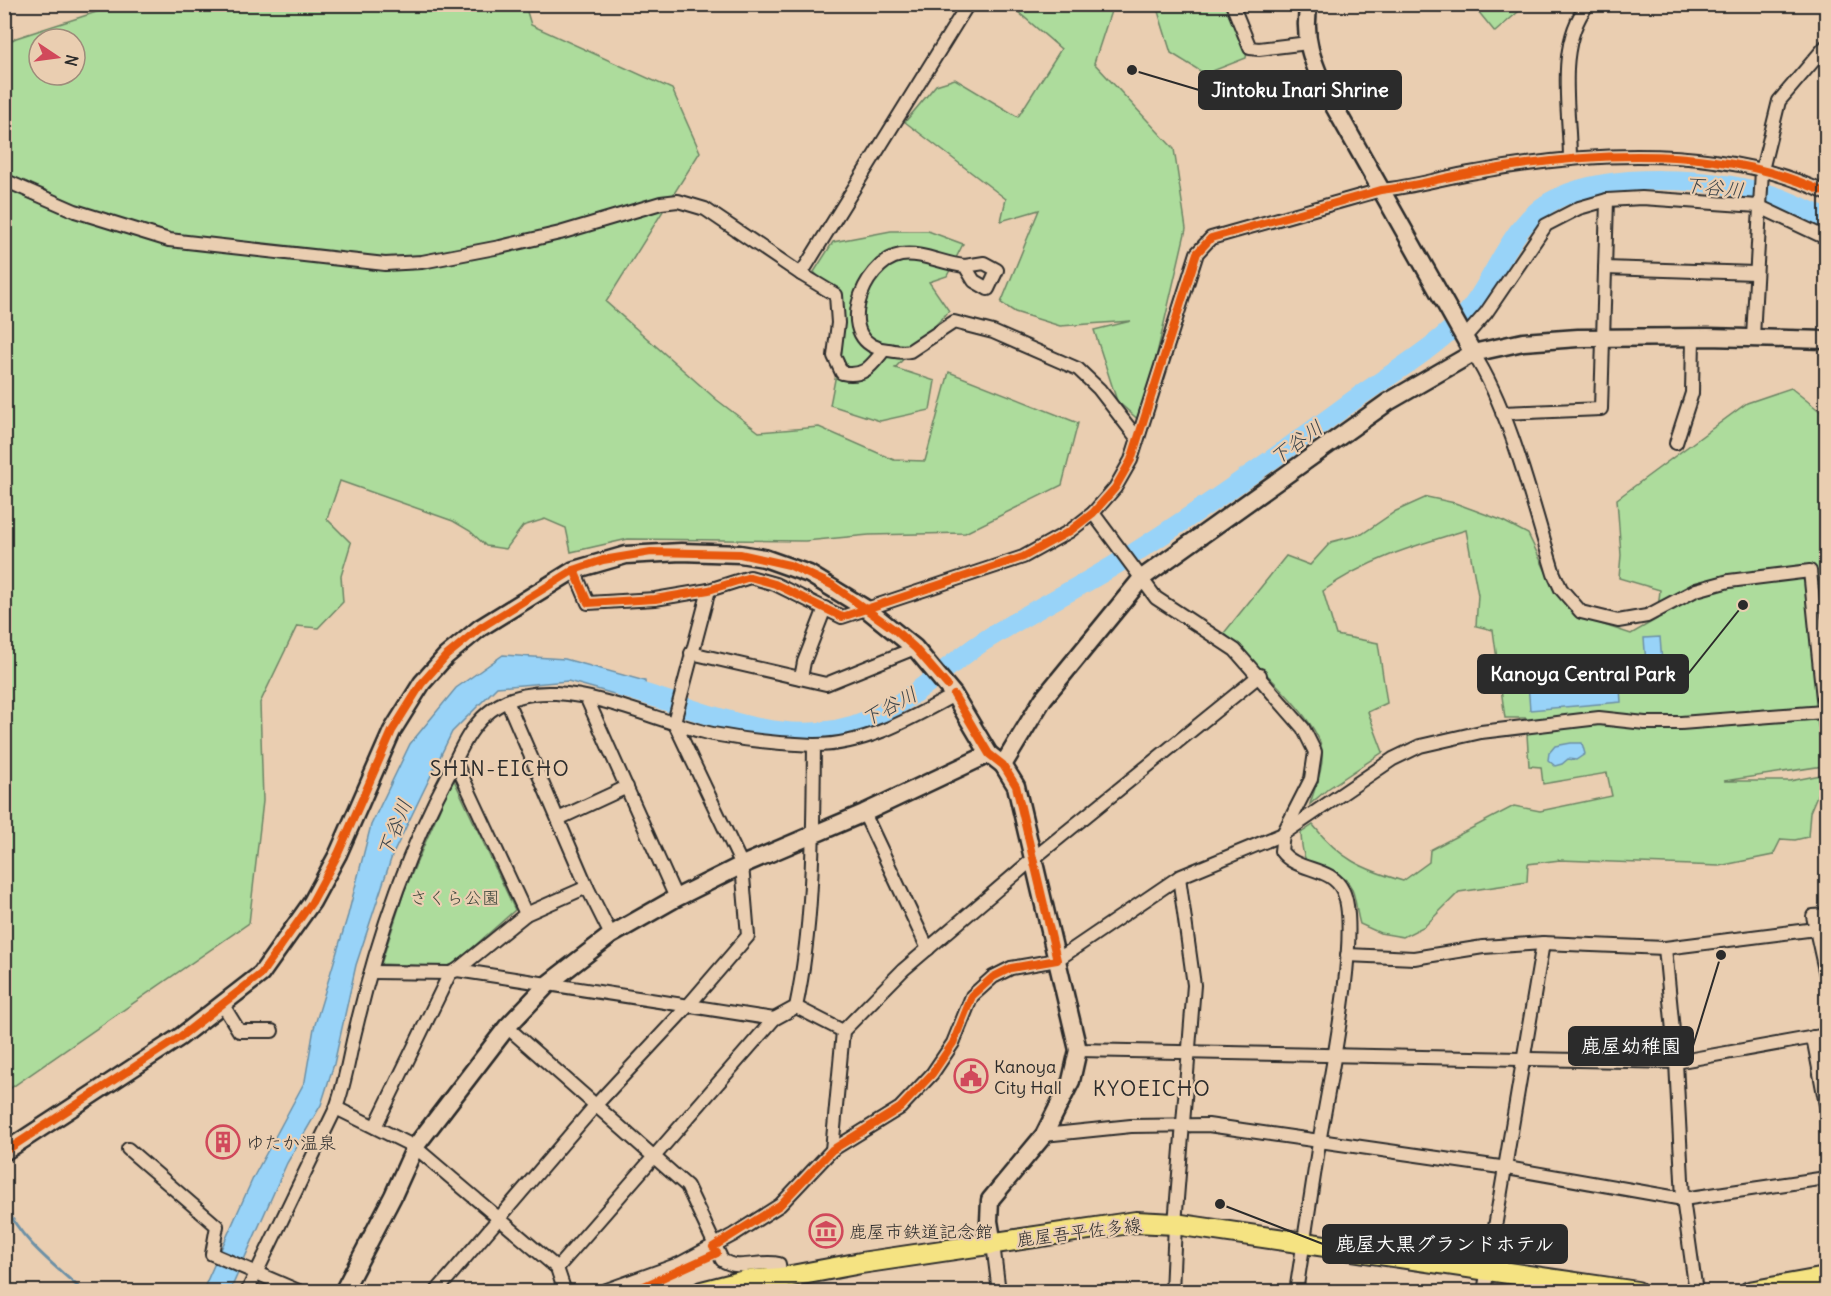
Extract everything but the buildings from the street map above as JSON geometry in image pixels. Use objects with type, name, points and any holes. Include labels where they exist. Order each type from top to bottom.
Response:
[{"type":"main road","name":"鹿屋吾平佐多線","points":[[702,1292],[745,1281],[782,1285],[861,1263],[1136,1222],[1175,1224],[1637,1292]]},
{"type":"main road","points":[[1749,1292],[1827,1278]]},
{"type":"street","points":[[801,274],[968,4]]},
{"type":"street","points":[[1232,4],[1250,48],[1308,43]]},
{"type":"street","points":[[1309,4],[1308,43],[1311,60],[1326,92],[1487,375],[1561,589],[1581,612],[1618,621],[1647,616],[1696,590],[1729,581],[1810,571],[1827,728]]},
{"type":"street","points":[[1570,159],[1568,68],[1572,32],[1588,4]]},
{"type":"street","points":[[1753,337],[1758,206],[1762,170],[1779,101],[1827,46]]},
{"type":"street","points":[[574,570],[588,603],[655,599],[709,590],[750,577],[775,584],[842,617],[1023,557],[1070,531],[1093,513],[1115,488],[1131,460],[1162,369],[1197,253],[1211,238],[1382,190],[1407,187],[1473,172],[1570,159],[1679,158],[1762,170],[1803,182],[1827,193]]},
{"type":"street","points":[[4,180],[75,211],[169,240],[385,264],[422,262],[500,248],[560,233],[661,202],[678,201],[705,208],[801,274],[836,295],[838,322],[834,356],[842,373],[854,376],[863,374],[884,350]]},
{"type":"street","points":[[1464,334],[1486,313],[1546,225],[1579,208],[1607,200],[1642,198],[1758,206],[1827,238]]},
{"type":"street","points":[[1502,413],[1601,409],[1607,200]]},
{"type":"street","points":[[965,266],[922,256],[900,255],[888,260],[875,272],[856,308],[856,327],[861,337],[873,347],[884,350],[910,351],[954,322],[993,332],[1078,369],[1099,389],[1137,438]]},
{"type":"street","points":[[1605,268],[1755,273]]},
{"type":"street","points":[[1676,443],[1692,393],[1693,337]]},
{"type":"street","points":[[1003,765],[1043,699],[1138,573],[1388,402],[1473,353],[1523,342],[1603,338],[1753,337],[1827,340]]},
{"type":"street","points":[[1093,513],[1156,598],[1235,650],[1260,675],[1303,728],[1316,752],[1311,779],[1280,842],[1285,857],[1292,864],[1324,873],[1337,880],[1344,893],[1347,955],[1335,1054],[1296,1292]]},
{"type":"street","points":[[4,1152],[180,1037],[261,974],[312,902],[338,854],[392,731],[422,683],[446,656],[480,628],[574,570],[603,560],[651,552],[740,554],[789,565],[832,585],[868,610],[915,648],[951,690],[989,754],[1003,765],[1016,786],[1078,1050],[1071,1081],[1044,1135],[990,1200],[989,1221],[999,1292]]},
{"type":"street","points":[[436,1292],[594,1107],[687,1007],[747,936],[742,865],[674,722],[709,590]]},
{"type":"street","points":[[801,678],[804,662],[825,608]]},
{"type":"street","points":[[691,653],[826,684],[915,648]]},
{"type":"street","points":[[832,1150],[843,1031],[878,993],[1033,859],[1260,675]]},
{"type":"street","points":[[248,1292],[256,1271],[336,1108],[346,1081],[355,1029],[371,972],[401,879],[430,808],[472,730],[486,713],[507,701],[529,694],[565,694],[640,710],[712,734],[814,745],[858,738],[898,725],[951,690]]},
{"type":"street","points":[[587,699],[676,898]]},
{"type":"street","points":[[507,701],[587,887],[611,935]]},
{"type":"street","points":[[601,1292],[679,1264],[713,1247],[780,1205],[832,1150],[900,1108],[932,1074],[953,1043],[972,996],[993,977],[1011,968],[1057,960],[1179,877],[1283,834],[1393,759],[1420,747],[1481,732],[1599,718],[1645,723],[1681,723],[1824,712]]},
{"type":"street","points":[[557,1268],[774,1019],[796,1007],[805,963],[813,834],[814,745]]},
{"type":"street","points":[[343,1292],[393,1196],[415,1147],[507,1027],[549,983],[611,935],[676,898],[742,865],[864,813],[989,754]]},
{"type":"street","points":[[455,761],[526,914]]},
{"type":"street","points":[[558,819],[627,788]]},
{"type":"street","points":[[864,813],[928,949]]},
{"type":"street","points":[[1172,1292],[1187,1052],[1194,986],[1179,877]]},
{"type":"street","points":[[375,1127],[454,971],[526,914],[587,887]]},
{"type":"street","points":[[1826,969],[1813,916],[1827,915]]},
{"type":"street","points":[[1347,955],[1414,958],[1483,947],[1543,943],[1665,948],[1816,929]]},
{"type":"street","points":[[1484,1292],[1507,1168],[1543,943]]},
{"type":"street","points":[[1665,948],[1676,1062],[1683,1199],[1696,1292]]},
{"type":"street","points":[[371,972],[454,971],[549,983],[687,1007],[774,1019]]},
{"type":"street","points":[[223,1005],[239,1031],[272,1031]]},
{"type":"street","points":[[796,1007],[843,1031]]},
{"type":"street","points":[[507,1027],[594,1107],[656,1157],[687,1186],[713,1247],[722,1260],[730,1266],[770,1262],[779,1264],[782,1285]]},
{"type":"street","points":[[1078,1050],[1676,1062],[1827,1035]]},
{"type":"street","points":[[1813,1037],[1827,1105]]},
{"type":"street","points":[[336,1108],[415,1147],[557,1268],[565,1292]]},
{"type":"street","points":[[1044,1135],[1131,1126],[1208,1125],[1320,1143],[1507,1168],[1683,1199],[1827,1178]]},
{"type":"street","points":[[128,1149],[217,1226],[212,1254],[301,1292]]},
{"type":"green space","points":[[118,5],[525,5],[531,25],[672,89],[700,152],[606,302],[717,400],[759,432],[819,427],[894,460],[925,461],[949,372],[1078,423],[1062,485],[965,533],[869,535],[805,541],[628,539],[571,552],[566,528],[545,519],[523,526],[506,549],[486,546],[470,531],[453,521],[340,481],[327,519],[351,543],[341,576],[343,602],[318,628],[297,626],[260,703],[263,801],[249,923],[5,1092],[4,44],[27,34],[27,87],[87,87],[87,27],[50,27]]},
{"type":"green space","points":[[1010,5],[1113,5],[1094,63],[1174,149],[1186,229],[1141,422],[1117,401],[1094,330],[1131,321],[1060,326],[1015,312],[1001,303],[1039,210],[1001,221],[1006,199],[905,122],[936,85],[955,79],[1018,117],[1061,49]]},
{"type":"green space","points":[[1156,5],[1228,5],[1247,50],[1246,58],[1205,74],[1171,53]]},
{"type":"green space","points":[[1473,5],[1526,5],[1495,32]]},
{"type":"green space","points":[[891,231],[928,231],[963,244],[947,276],[929,282],[949,311],[895,368],[935,381],[930,410],[880,421],[830,405],[840,354],[836,295],[814,272],[833,242]]},
{"type":"green space","points":[[1791,388],[1826,416],[1826,703],[1816,704],[1823,766],[1724,781],[1790,781],[1826,774],[1810,812],[1808,837],[1795,840],[1781,839],[1773,855],[1719,866],[1560,860],[1528,864],[1527,882],[1459,892],[1425,926],[1403,937],[1380,933],[1360,924],[1354,895],[1346,880],[1328,869],[1309,864],[1305,858],[1301,833],[1313,825],[1333,846],[1353,861],[1375,872],[1403,881],[1429,862],[1430,850],[1514,806],[1540,811],[1612,796],[1607,773],[1543,784],[1541,767],[1529,766],[1526,718],[1505,718],[1493,630],[1476,626],[1478,595],[1466,530],[1374,562],[1356,570],[1323,591],[1336,635],[1378,643],[1387,703],[1368,712],[1383,752],[1329,788],[1310,804],[1322,764],[1322,750],[1318,737],[1296,705],[1224,633],[1286,556],[1310,565],[1331,542],[1362,534],[1396,511],[1427,497],[1455,503],[1501,520],[1528,534],[1551,582],[1574,615],[1631,634],[1657,619],[1660,590],[1619,578],[1621,555],[1617,499],[1747,403]]},
{"type":"green space","name":"さくら公園","points":[[453,778],[515,910],[451,967],[381,964],[404,892]]},
{"type":"water","points":[[1660,637],[1664,688],[1648,689],[1644,638]]},
{"type":"water","points":[[503,655],[565,659],[645,681],[646,703],[568,681],[497,687],[452,732],[392,856],[356,965],[334,1064],[321,1105],[287,1163],[230,1291],[202,1292],[253,1178],[305,1081],[314,1028],[348,915],[371,825],[410,744],[456,688]]},
{"type":"water","points":[[1618,662],[1621,702],[1530,710],[1527,670]]},
{"type":"water","points":[[1582,743],[1585,754],[1576,760],[1568,759],[1555,766],[1548,760],[1549,753],[1555,746]]},
{"type":"waterway","name":"下谷川","points":[[621,687],[720,718],[770,730],[795,733],[820,732],[845,728],[868,720],[908,698],[984,641],[1159,537],[1421,354],[1459,322],[1472,307],[1527,221],[1542,207],[1560,197],[1582,189],[1608,184],[1635,181],[1691,181],[1768,194],[1826,219]]},
{"type":"waterway","points":[[4,1203],[28,1240],[84,1292]]},
{"type":"cycle path","points":[[574,570],[588,603],[655,599],[709,590],[750,577],[775,584],[842,617],[1023,557],[1070,531],[1093,513],[1115,488],[1131,460],[1197,253],[1211,238],[1381,190],[1518,165],[1562,160],[1653,156],[1699,159],[1743,166],[1786,177],[1826,193]]},
{"type":"cycle path","points":[[4,1152],[180,1037],[261,974],[312,902],[338,854],[392,731],[422,683],[446,656],[480,628],[574,570],[603,560],[651,552],[740,554],[789,565],[832,585],[895,630],[915,648],[947,685]]},
{"type":"cycle path","points":[[713,1247],[780,1205],[832,1150],[900,1108],[932,1074],[953,1043],[972,996],[993,977],[1011,968],[1057,960],[1016,786],[1003,765],[989,754],[954,695]]},
{"type":"cycle path","points":[[631,1292],[717,1253]]},
{"type":"place","name":"Jintoku Inari Shrine","points":[[1132,70]]},
{"type":"place","name":"Kanoya Central Park","points":[[1743,605]]},
{"type":"place","name":"鹿屋幼稚園","points":[[1721,955]]},
{"type":"place","name":"Kanoya City Hall","points":[[971,1076]]},
{"type":"place","name":"ゆたか温泉","points":[[223,1142]]},
{"type":"place","name":"鹿屋大黒グランドホテル","points":[[1220,1204]]},
{"type":"place","name":"鹿屋市鉄道記念館","points":[[826,1231]]},
{"type":"district","name":"SHIN-EICHO","points":[[500,768]]},
{"type":"district","name":"KYOEICHO","points":[[1152,1088]]}]
